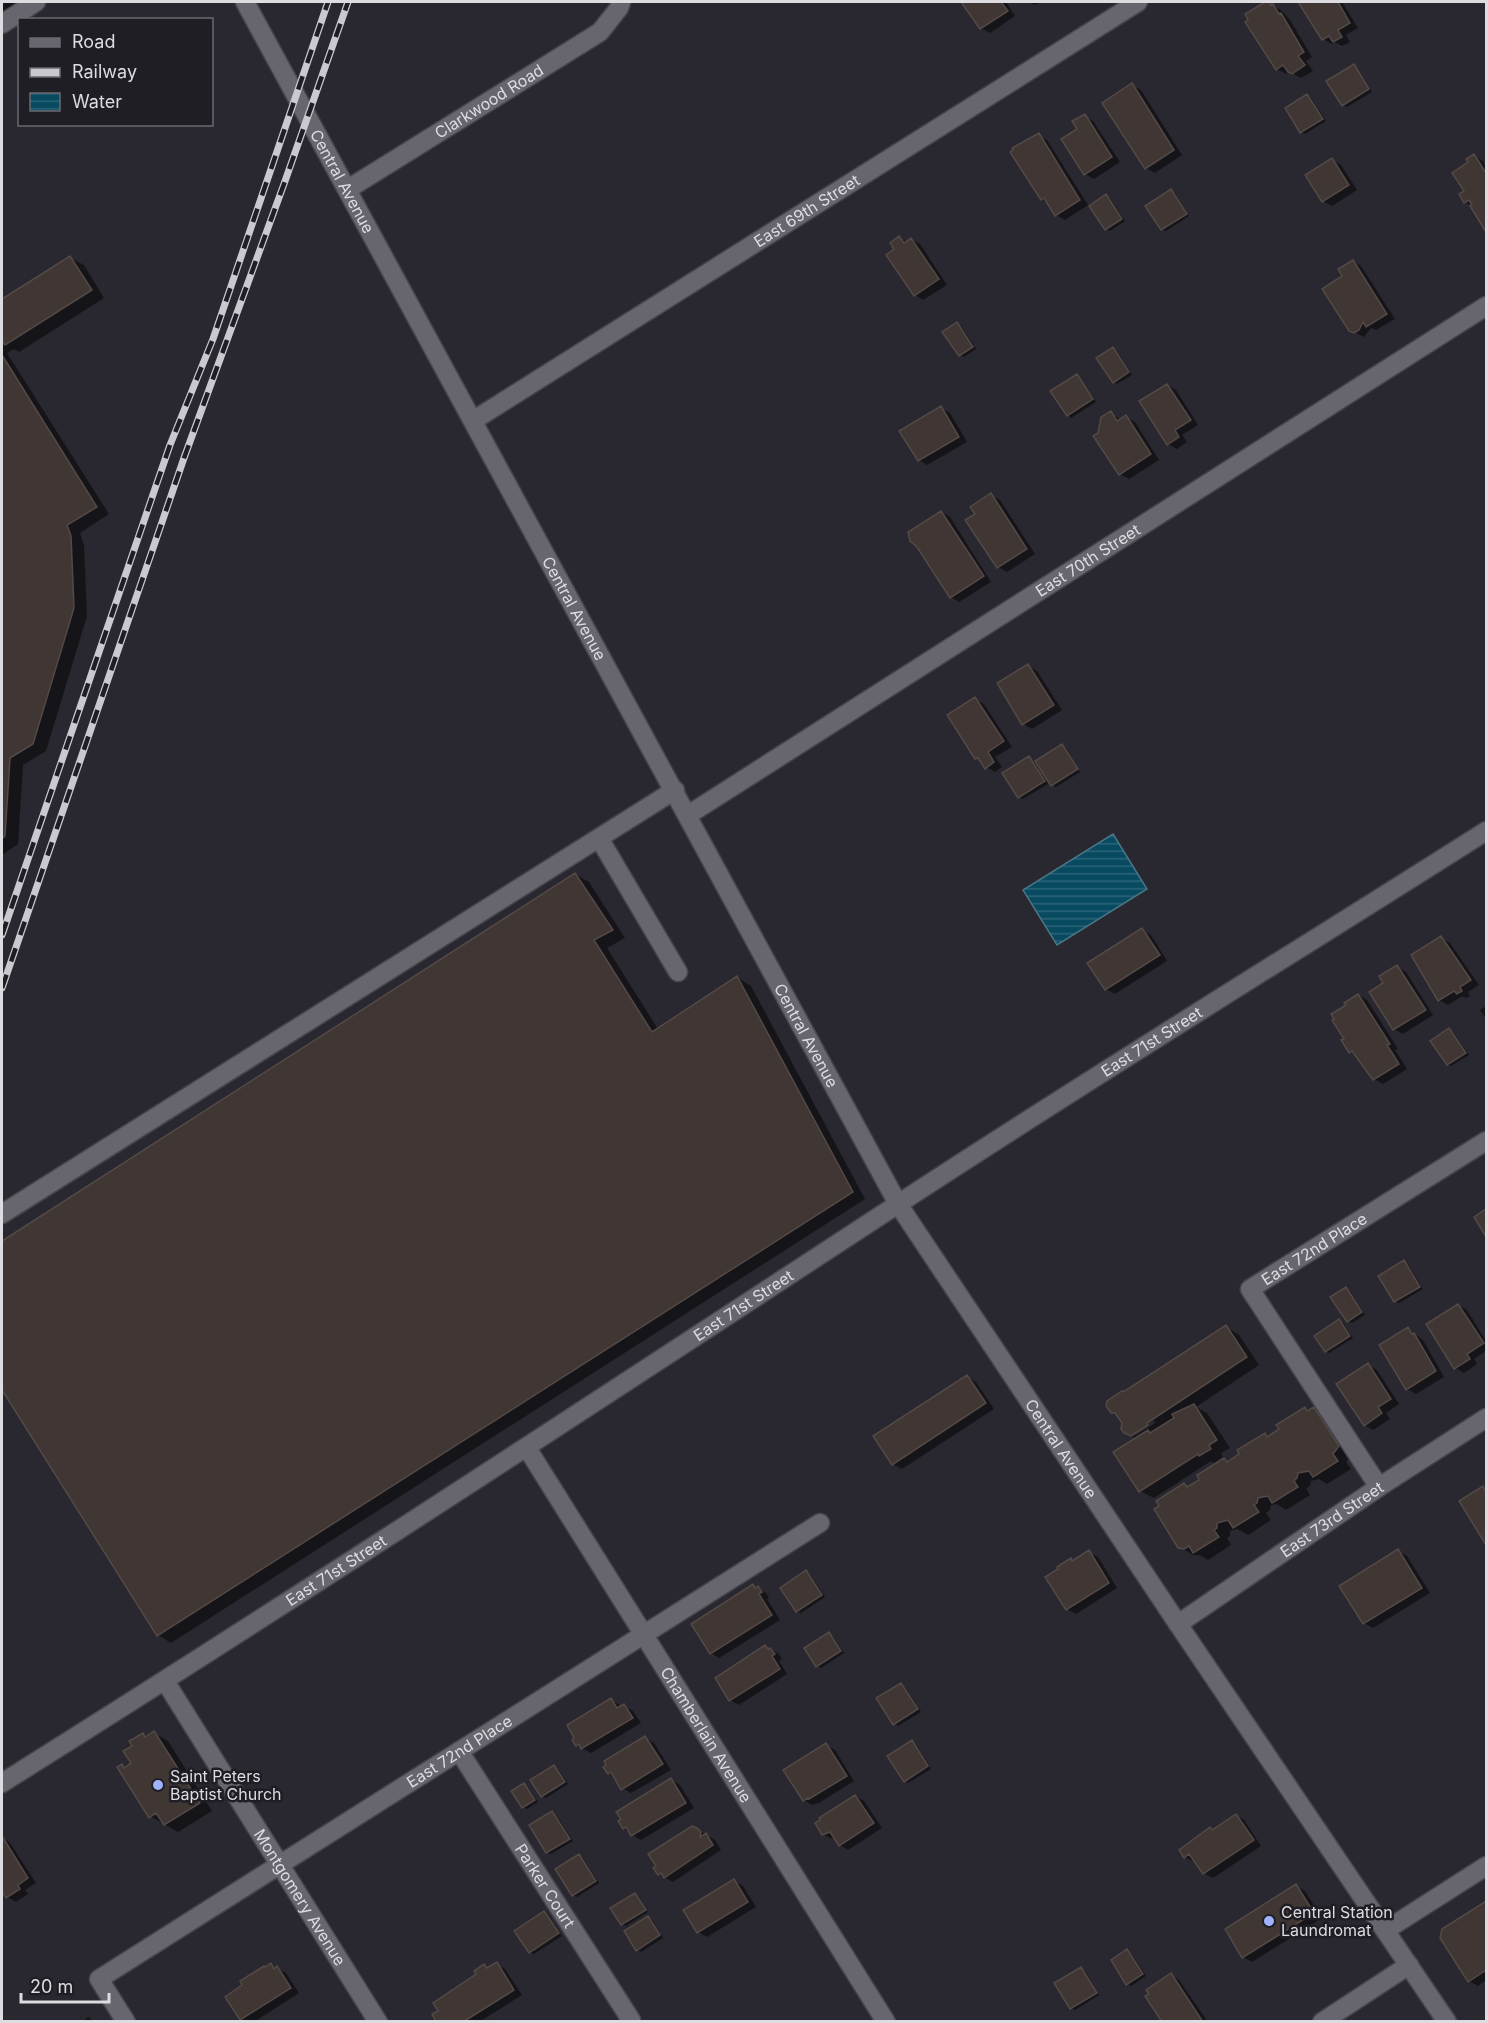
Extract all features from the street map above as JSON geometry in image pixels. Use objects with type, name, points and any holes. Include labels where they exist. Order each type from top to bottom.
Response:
[{"type":"street","points":[[2,24],[36,2]]},
{"type":"street","name":"Central Avenue","points":[[245,2],[675,789],[898,1204],[1447,2022]]},
{"type":"street","name":"Clarkwood Road","points":[[348,189],[600,32],[619,8],[621,2]]},
{"type":"street","name":"East 69th Street","points":[[474,420],[1138,2]]},
{"type":"street","name":"East 70th Street","points":[[688,815],[1486,306]]},
{"type":"street","points":[[2,1214],[675,789]]},
{"type":"street","name":"East 71st Street","points":[[2,1783],[527,1448],[898,1204],[1486,831]]},
{"type":"street","points":[[598,838],[678,972]]},
{"type":"street","name":"East 72nd Place","points":[[1379,1487],[1250,1289],[1486,1141]]},
{"type":"street","name":"East 73rd Street","points":[[1178,1624],[1379,1487],[1486,1418]]},
{"type":"street","name":"Chamberlain Avenue","points":[[527,1448],[886,2022]]},
{"type":"street","name":"East 72nd Place","points":[[126,2022],[99,1980],[820,1523]]},
{"type":"street","name":"Montgomery Avenue","points":[[165,1681],[378,2022]]},
{"type":"street","name":"Parker Court","points":[[459,1751],[631,2020]]},
{"type":"street","points":[[1386,1930],[1486,1866]]},
{"type":"street","points":[[1322,2022],[1409,1965]]},
{"type":"water","points":[[1113,834],[1147,889],[1057,945],[1023,890]]},
{"type":"building","points":[[961,2],[1001,2],[1008,11],[980,29]]},
{"type":"building","points":[[1265,2],[1273,4],[1279,14],[1281,13],[1304,52],[1298,56],[1305,65],[1292,74],[1283,65],[1276,70],[1245,22],[1248,20],[1245,14]]},
{"type":"building","points":[[1298,2],[1338,2],[1350,23],[1338,30],[1342,37],[1333,42],[1329,36],[1322,40]]},
{"type":"building","points":[[1354,64],[1369,89],[1342,106],[1326,81]]},
{"type":"building","points":[[1132,83],[1174,150],[1145,169],[1102,103]]},
{"type":"building","points":[[1307,94],[1323,119],[1300,133],[1285,108]]},
{"type":"building","points":[[1085,114],[1112,157],[1084,175],[1061,139],[1077,129],[1072,121]]},
{"type":"building","points":[[1039,133],[1080,200],[1055,216],[1044,198],[1041,200],[1010,152],[1012,148]]},
{"type":"building","points":[[1474,154],[1486,173],[1486,232],[1470,206],[1472,205],[1469,200],[1464,203],[1459,194],[1464,191],[1452,173],[1468,162],[1466,159]]},
{"type":"building","points":[[1332,158],[1349,185],[1322,202],[1305,175]]},
{"type":"building","points":[[1171,189],[1187,214],[1161,230],[1145,206]]},
{"type":"building","points":[[1106,194],[1122,219],[1105,230],[1089,206]]},
{"type":"building","points":[[899,236],[904,243],[911,238],[939,279],[914,296],[886,255],[894,249],[890,243]]},
{"type":"building","points":[[70,256],[92,290],[5,345],[2,341],[2,299]]},
{"type":"building","points":[[1353,260],[1387,314],[1366,327],[1363,322],[1359,330],[1354,333],[1349,331],[1322,289],[1342,276],[1338,269]]},
{"type":"building","points":[[957,322],[973,347],[959,356],[942,332]]},
{"type":"building","points":[[1113,347],[1129,372],[1113,383],[1096,358]]},
{"type":"building","points":[[2,355],[97,507],[67,525],[71,536],[74,608],[33,744],[10,758],[5,836],[2,839]]},
{"type":"building","points":[[1077,374],[1093,399],[1067,416],[1050,391]]},
{"type":"building","points":[[1167,384],[1191,420],[1175,430],[1179,437],[1167,445],[1139,401]]},
{"type":"building","points":[[941,406],[959,437],[918,461],[899,431]]},
{"type":"building","points":[[1111,411],[1117,421],[1126,415],[1151,454],[1119,475],[1093,436],[1098,433],[1101,417]]},
{"type":"building","points":[[991,493],[1027,549],[997,568],[965,520],[975,514],[970,507]]},
{"type":"building","points":[[941,511],[984,576],[950,598],[917,547],[910,541],[908,532]]},
{"type":"building","points":[[1028,664],[1054,705],[1022,725],[997,683]]},
{"type":"building","points":[[975,697],[1004,741],[988,752],[994,762],[985,769],[978,758],[975,759],[947,715]]},
{"type":"building","points":[[1062,744],[1078,769],[1051,786],[1035,761]]},
{"type":"building","points":[[1029,756],[1045,781],[1018,798],[1002,773]]},
{"type":"building","points":[[575,873],[613,930],[594,940],[652,1032],[737,976],[853,1192],[157,1636],[2,1390],[2,1241]]},
{"type":"building","points":[[1142,928],[1160,955],[1105,990],[1087,963]]},
{"type":"building","points":[[1441,936],[1471,980],[1460,987],[1462,991],[1457,994],[1454,991],[1438,1001],[1411,955]]},
{"type":"building","points":[[1397,965],[1426,1010],[1393,1030],[1369,992],[1383,983],[1379,976]]},
{"type":"building","points":[[1358,994],[1390,1044],[1387,1045],[1399,1064],[1373,1080],[1352,1051],[1349,1053],[1341,1040],[1344,1039],[1332,1020],[1334,1019],[1331,1014]]},
{"type":"building","points":[[1449,1028],[1466,1053],[1447,1065],[1430,1041]]},
{"type":"building","points":[[1486,1209],[1486,1237],[1474,1217]]},
{"type":"building","points":[[1404,1260],[1420,1287],[1394,1302],[1378,1276]]},
{"type":"building","points":[[1346,1287],[1362,1312],[1347,1322],[1330,1297]]},
{"type":"building","points":[[1458,1304],[1484,1343],[1467,1354],[1470,1359],[1454,1369],[1426,1324]]},
{"type":"building","points":[[1339,1319],[1350,1336],[1325,1352],[1314,1336]]},
{"type":"building","points":[[1226,1325],[1247,1357],[1131,1436],[1124,1433],[1121,1429],[1122,1423],[1106,1406],[1107,1401]]},
{"type":"building","points":[[1408,1327],[1412,1334],[1414,1333],[1436,1371],[1406,1390],[1379,1345]]},
{"type":"building","points":[[1368,1363],[1391,1399],[1378,1407],[1382,1413],[1364,1426],[1336,1384]]},
{"type":"building","points":[[967,1375],[986,1403],[892,1465],[873,1436]]},
{"type":"building","points":[[1194,1404],[1217,1440],[1209,1445],[1211,1449],[1199,1456],[1198,1454],[1139,1492],[1113,1452],[1148,1430],[1150,1433],[1174,1418],[1172,1414]]},
{"type":"building","points":[[1305,1407],[1307,1411],[1314,1407],[1339,1446],[1333,1454],[1338,1461],[1313,1477],[1309,1471],[1298,1473],[1294,1481],[1298,1487],[1272,1503],[1268,1496],[1258,1498],[1254,1505],[1259,1512],[1233,1528],[1228,1520],[1217,1523],[1217,1528],[1214,1530],[1219,1537],[1193,1553],[1189,1546],[1184,1549],[1178,1548],[1154,1509],[1159,1506],[1156,1501],[1184,1483],[1187,1487],[1199,1480],[1197,1475],[1224,1458],[1227,1462],[1239,1454],[1237,1450],[1265,1433],[1267,1437],[1279,1429],[1276,1425]]},
{"type":"building","points":[[1483,1486],[1486,1492],[1486,1545],[1459,1501]]},
{"type":"building","points":[[1398,1549],[1422,1588],[1363,1624],[1339,1586]]},
{"type":"building","points":[[1089,1550],[1109,1583],[1066,1610],[1045,1577],[1071,1558],[1072,1561]]},
{"type":"building","points":[[806,1570],[822,1595],[796,1612],[780,1588]]},
{"type":"building","points":[[753,1584],[755,1588],[758,1586],[762,1592],[759,1594],[772,1615],[710,1654],[691,1624]]},
{"type":"building","points":[[829,1632],[841,1651],[816,1667],[804,1648]]},
{"type":"building","points":[[765,1645],[775,1654],[772,1656],[780,1669],[729,1701],[715,1678]]},
{"type":"building","points":[[901,1683],[918,1709],[893,1725],[876,1698]]},
{"type":"building","points":[[611,1698],[617,1708],[624,1704],[633,1718],[581,1749],[579,1744],[576,1746],[567,1725]]},
{"type":"building","name":"Saint Peters Baptist Church","points":[[154,1731],[200,1803],[164,1825],[156,1813],[149,1818],[117,1767],[122,1764],[124,1768],[131,1763],[123,1751],[132,1746],[129,1741],[143,1733],[145,1737]]},
{"type":"building","points":[[645,1736],[663,1764],[621,1790],[611,1772],[608,1774],[603,1767],[606,1765],[604,1761]]},
{"type":"building","points":[[912,1740],[928,1766],[904,1782],[887,1756]]},
{"type":"building","points":[[826,1743],[847,1776],[803,1801],[783,1770]]},
{"type":"building","points":[[554,1765],[565,1782],[541,1797],[530,1780]]},
{"type":"building","points":[[671,1778],[686,1803],[631,1836],[626,1827],[623,1829],[618,1821],[621,1819],[616,1812]]},
{"type":"building","points":[[524,1783],[535,1800],[522,1808],[511,1791]]},
{"type":"building","points":[[855,1795],[874,1823],[839,1846],[830,1832],[822,1835],[815,1823],[820,1820],[819,1818]]},
{"type":"building","points":[[552,1811],[570,1839],[546,1853],[529,1825]]},
{"type":"building","points":[[1236,1814],[1254,1840],[1203,1874],[1189,1854],[1184,1858],[1179,1850],[1210,1827],[1212,1830]]},
{"type":"building","points":[[692,1826],[701,1832],[700,1837],[706,1833],[713,1845],[664,1878],[661,1873],[658,1875],[653,1868],[656,1866],[648,1854]]},
{"type":"building","points":[[2,1836],[28,1878],[18,1885],[20,1889],[6,1898],[2,1891]]},
{"type":"building","points":[[579,1854],[596,1881],[572,1896],[555,1869]]},
{"type":"building","points":[[734,1879],[748,1902],[697,1933],[683,1910]]},
{"type":"building","name":"Central Station Laundromat","points":[[1296,1884],[1314,1913],[1242,1958],[1225,1929]]},
{"type":"building","points":[[635,1893],[646,1910],[621,1925],[610,1908]]},
{"type":"building","points":[[1486,1901],[1486,1970],[1468,1982],[1440,1938],[1442,1929]]},
{"type":"building","points":[[544,1911],[559,1933],[529,1953],[514,1931]]},
{"type":"building","points":[[648,1916],[660,1935],[636,1951],[624,1931]]},
{"type":"building","points":[[1127,1949],[1143,1974],[1126,1985],[1111,1960]]},
{"type":"building","points":[[497,1962],[514,1990],[463,2022],[436,2022],[432,2014],[438,2011],[433,2003],[476,1974],[474,1971],[484,1964],[487,1968]]},
{"type":"building","points":[[271,1963],[274,1969],[277,1966],[291,1988],[240,2020],[225,1997],[242,1985],[240,1981]]},
{"type":"building","points":[[1081,1967],[1097,1993],[1070,2009],[1054,1983]]},
{"type":"building","points":[[1171,1973],[1203,2022],[1162,2022],[1145,1996],[1149,1994],[1146,1990]]},
{"type":"railway","points":[[2,935],[170,445],[213,339],[328,2]]},
{"type":"railway","points":[[2,988],[184,458],[348,2]]},
{"type":"place","name":"Saint Peters Baptist Church","points":[[158,1785]]},
{"type":"place","name":"Central Station Laundromat","points":[[1269,1921]]}]
